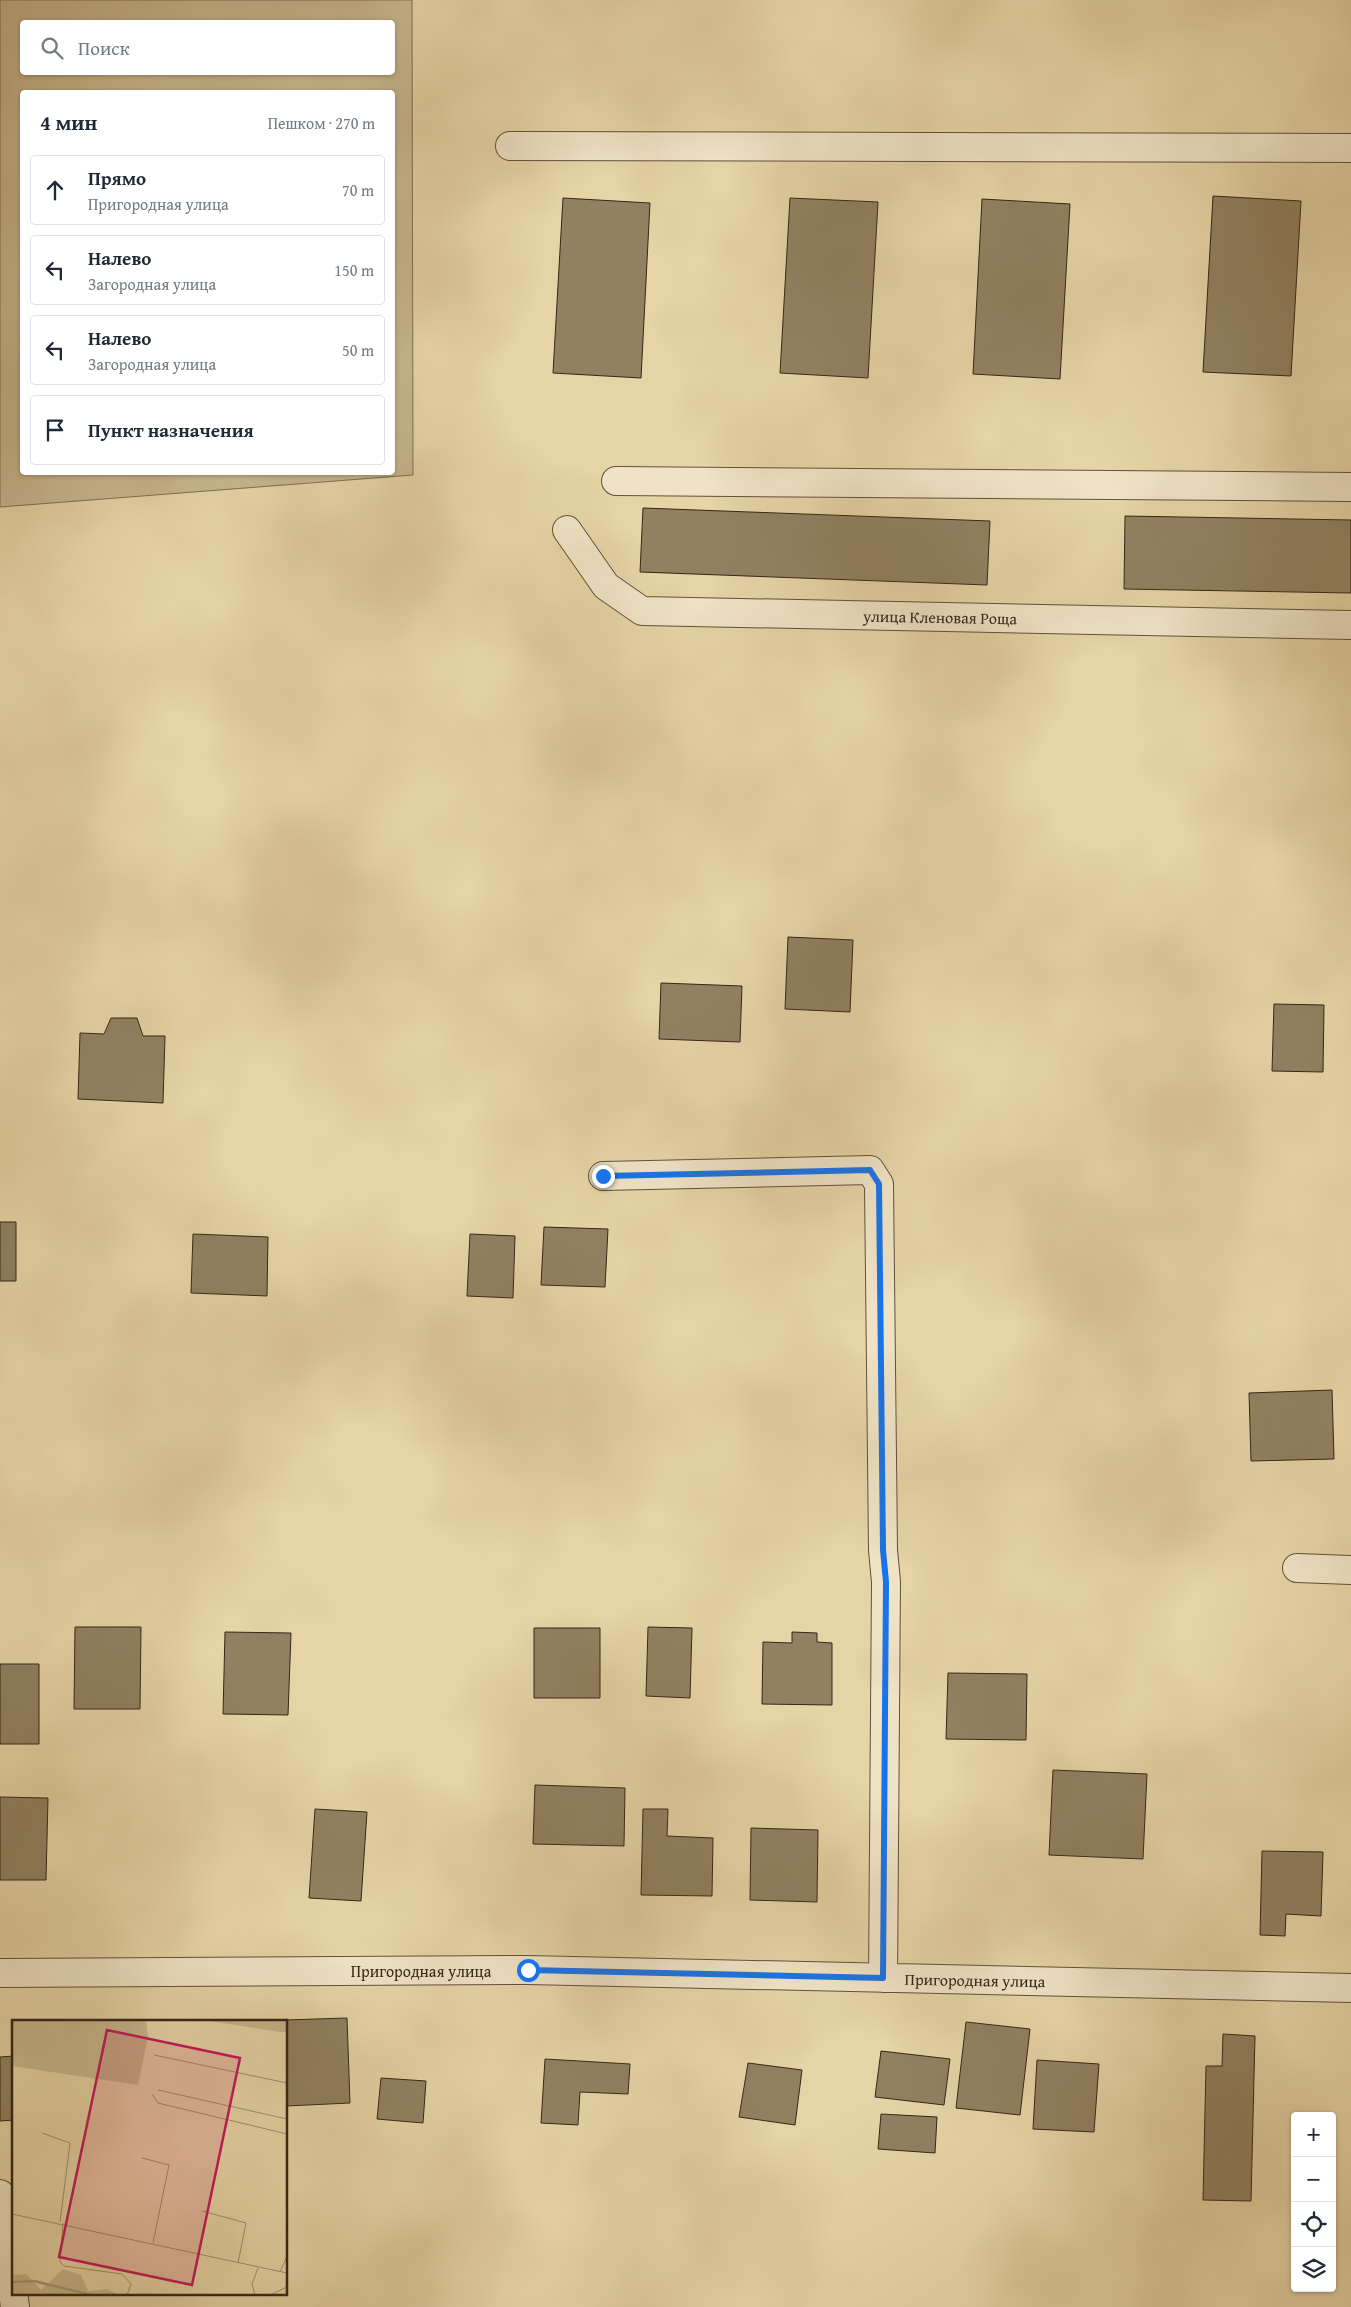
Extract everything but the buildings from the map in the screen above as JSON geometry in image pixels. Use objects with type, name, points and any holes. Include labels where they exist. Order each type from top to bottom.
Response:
[{"type":"street","points":[[510,146],[1351,148]]},
{"type":"street","points":[[616,481],[1351,487]]},
{"type":"street","name":"улица Кленовая Роща","points":[[567,530],[606,586],[642,612],[1351,625]]},
{"type":"street","points":[[603,1176],[870,1170],[879,1184],[883,1550],[886,1582],[883,1978]]},
{"type":"street","points":[[1297,1568],[1351,1570]]},
{"type":"street","name":"Пригородная улица","points":[[0,1973],[528,1970],[1351,1988]]},
{"type":"street","points":[[0,2194],[12,2284]]},
{"type":"street","points":[[13,2294],[15,2307]]},
{"type":"shaded area","points":[[0,0],[412,0],[413,475],[0,507]]},
{"type":"route","points":[[528,1970],[883,1978],[886,1838],[886,1582],[883,1550],[879,1184],[870,1170],[603,1176]]}]
